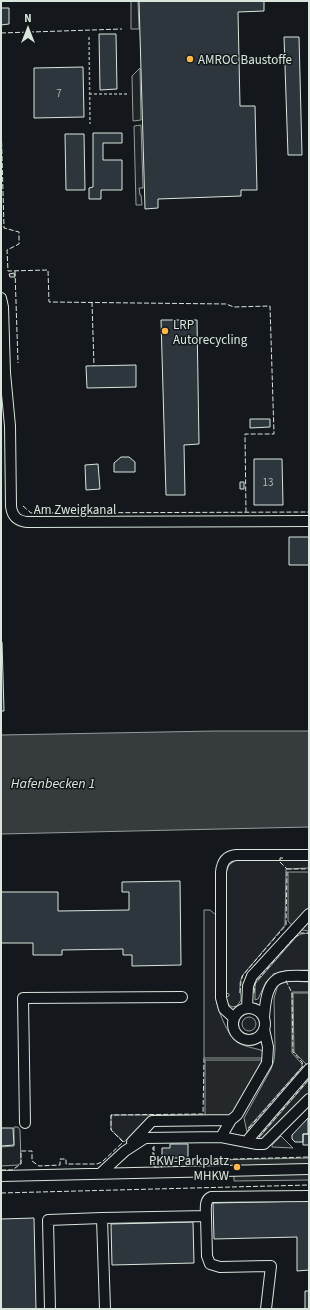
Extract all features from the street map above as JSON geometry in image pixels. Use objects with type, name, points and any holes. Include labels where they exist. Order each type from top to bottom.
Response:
[{"type":"street","name":"Am Zweigkanal","points":[[1,298],[3,307],[5,373],[10,426],[11,506],[13,515],[17,519],[27,522],[309,521]]},
{"type":"street","points":[[234,1018],[224,1009],[221,998],[221,872],[223,863],[228,858],[236,855],[309,855]]},
{"type":"street","points":[[247,1008],[248,986],[252,976],[309,914]]},
{"type":"street","points":[[221,1138],[231,1120],[237,1115],[267,1063],[268,1047],[264,1029],[264,1018],[271,985],[276,980],[285,976],[309,976]]},
{"type":"street","points":[[25,1123],[23,998],[182,997]]},
{"type":"street","points":[[264,1018],[257,1010],[247,1008],[240,1011],[234,1018],[235,1030],[244,1038],[249,1039],[257,1037],[264,1029]]},
{"type":"street","points":[[246,1142],[309,1069]]},
{"type":"street","points":[[125,1151],[145,1138],[221,1138],[259,1145],[266,1143],[309,1099]]},
{"type":"street","points":[[101,1173],[125,1151],[152,1121],[231,1120]]},
{"type":"street","points":[[1,1176],[309,1169]]},
{"type":"street","points":[[266,1309],[270,1266],[220,1267],[211,1265],[208,1262],[206,1256],[206,1202],[208,1198],[211,1197],[309,1196]]},
{"type":"street","points":[[50,1309],[48,1220],[206,1216]]},
{"type":"street","points":[[102,1218],[105,1309]]},
{"type":"path","points":[[89,37],[90,124]]},
{"type":"path","points":[[90,94],[128,94]]},
{"type":"path","points":[[153,1172],[154,1146]]},
{"type":"shaded area","points":[[131,1],[138,1],[139,29],[131,29]]},
{"type":"shaded area","points":[[140,68],[141,120],[133,121],[132,76]]},
{"type":"shaded area","points":[[141,125],[143,188],[139,188],[142,205],[136,205],[134,126]]},
{"type":"shaded area","points":[[237,859],[309,859],[309,868],[286,869],[285,925],[242,976],[240,983],[241,1000],[237,1006],[232,1007],[228,1004],[226,997],[229,996],[229,994],[226,993],[226,873],[229,865]]},
{"type":"shaded area","points":[[288,872],[309,872],[309,931],[295,929],[288,921]]},
{"type":"shaded area","points":[[204,910],[210,910],[216,915],[216,998],[221,1015],[230,1034],[237,1042],[248,1047],[261,1050],[264,1054],[264,1058],[204,1058]]},
{"type":"shaded area","points":[[309,933],[309,970],[285,971],[273,974],[273,976],[266,982],[258,999],[255,1000],[255,984],[296,937],[301,934]]},
{"type":"shaded area","points":[[288,981],[309,982],[309,992],[292,992],[292,1053],[302,1064],[302,1067],[248,1128],[249,1129],[247,1132],[244,1118],[271,1069],[274,1060],[274,998],[278,985]]},
{"type":"shaded area","points":[[293,993],[309,993],[309,1067],[294,1052]]},
{"type":"shaded area","points":[[246,1017],[252,1017],[256,1021],[256,1027],[252,1031],[246,1031],[242,1027],[242,1021]]},
{"type":"shaded area","points":[[205,1060],[263,1060],[234,1112],[228,1116],[205,1117]]},
{"type":"shaded area","points":[[309,1080],[309,1094],[264,1139],[257,1140]]},
{"type":"shaded area","points":[[111,1115],[203,1116],[147,1120],[124,1142],[111,1130]]},
{"type":"shaded area","points":[[14,1127],[18,1127],[20,1130],[21,1163],[18,1165],[1,1166],[1,1147],[14,1146]]},
{"type":"shaded area","points":[[281,1136],[293,1148],[272,1147],[272,1145]]},
{"type":"shaded area","name":"PKW-Parkplatz MHKW","points":[[309,1158],[309,1180],[234,1181],[234,1175],[164,1176],[164,1161]]},
{"type":"water","name":"Hafenbecken 1","points":[[215,731],[309,731],[309,827],[1,834],[1,735]]},
{"type":"building","name":"AMROC Baustoffe","points":[[139,1],[264,1],[264,11],[238,12],[240,106],[255,106],[257,190],[241,190],[241,196],[158,199],[158,208],[145,209]]},
{"type":"building","points":[[1,8],[9,8],[9,24],[1,25]]},
{"type":"building","points":[[99,34],[116,34],[117,89],[100,90]]},
{"type":"building","points":[[284,37],[299,37],[302,155],[288,155]]},
{"type":"building","points":[[83,67],[84,117],[34,118],[34,68]]},
{"type":"building","points":[[93,133],[122,133],[122,143],[103,143],[103,160],[122,160],[122,190],[101,190],[101,199],[89,199],[89,188],[93,187]]},
{"type":"building","points":[[65,134],[84,134],[85,190],[66,190]]},
{"type":"building","points":[[14,273],[15,277],[10,277],[9,274]]},
{"type":"building","points":[[161,320],[197,320],[199,444],[184,445],[185,495],[166,495]]},
{"type":"building","points":[[136,365],[136,387],[87,388],[86,366]]},
{"type":"building","points":[[250,419],[270,419],[270,427],[250,428]]},
{"type":"building","points":[[121,457],[129,457],[135,462],[135,472],[114,472],[114,463]]},
{"type":"building","points":[[254,459],[282,459],[283,505],[254,505]]},
{"type":"building","points":[[98,464],[100,489],[86,490],[85,465]]},
{"type":"building","points":[[240,482],[244,482],[244,489],[240,489]]},
{"type":"building","points":[[289,537],[309,537],[309,565],[289,565]]},
{"type":"building","points":[[2,642],[4,711],[1,711]]},
{"type":"building","points":[[180,881],[181,965],[132,966],[132,955],[123,955],[123,949],[62,950],[62,955],[33,955],[33,943],[1,943],[1,892],[58,892],[58,911],[129,910],[129,892],[122,892],[122,882]]},
{"type":"building","points":[[308,1118],[308,1134],[303,1134],[303,1142],[295,1142],[292,1139],[292,1135]]},
{"type":"building","points":[[1,1128],[13,1128],[14,1145],[1,1146]]},
{"type":"building","points":[[303,1134],[309,1134],[309,1145],[303,1145]]},
{"type":"building","points":[[170,1144],[188,1144],[188,1158],[162,1158],[162,1148],[170,1148]]},
{"type":"building","points":[[309,1201],[309,1270],[297,1271],[297,1237],[214,1239],[213,1203]]},
{"type":"building","points":[[34,1218],[36,1309],[1,1309],[1,1219]]},
{"type":"building","points":[[193,1222],[194,1263],[112,1265],[111,1224]]},
{"type":"building","points":[[305,1291],[309,1291],[309,1309],[305,1309]]},
{"type":"fence","points":[[1,33],[122,29]]},
{"type":"fence","points":[[1,121],[4,228],[19,232],[19,244],[7,250],[8,271],[48,270],[49,302],[226,304],[234,307],[270,306],[274,434],[245,434],[246,512]]},
{"type":"fence","points":[[15,271],[18,363]]},
{"type":"fence","points":[[92,302],[94,366]]},
{"type":"fence","points":[[23,506],[31,513],[309,512]]},
{"type":"fence","points":[[283,858],[280,858],[280,862],[287,869]]},
{"type":"fence","points":[[240,993],[243,975],[286,925],[287,869],[309,869]]},
{"type":"fence","points":[[254,993],[255,983],[292,940],[300,933],[309,933]]},
{"type":"fence","points":[[249,1128],[303,1066],[302,1062],[293,1052],[292,993],[286,981],[289,981]]},
{"type":"fence","points":[[1,1170],[12,1170],[21,1164],[21,1151],[32,1151],[32,1161],[39,1166],[60,1165],[60,1159],[66,1159],[66,1164],[97,1164],[102,1162],[123,1142],[111,1130],[111,1115],[203,1114],[204,1058]]},
{"type":"fence","points":[[259,1137],[309,1079]]},
{"type":"fence","points":[[154,1146],[154,1167],[162,1167],[163,1161],[309,1157]]},
{"type":"fence","points":[[1,1193],[309,1185]]},
{"type":"place","name":"AMROC Baustoffe","points":[[190,59]]},
{"type":"place","name":"LRP Autorecycling","points":[[165,331]]},
{"type":"place","name":"PKW-Parkplatz MHKW","points":[[237,1167]]}]
